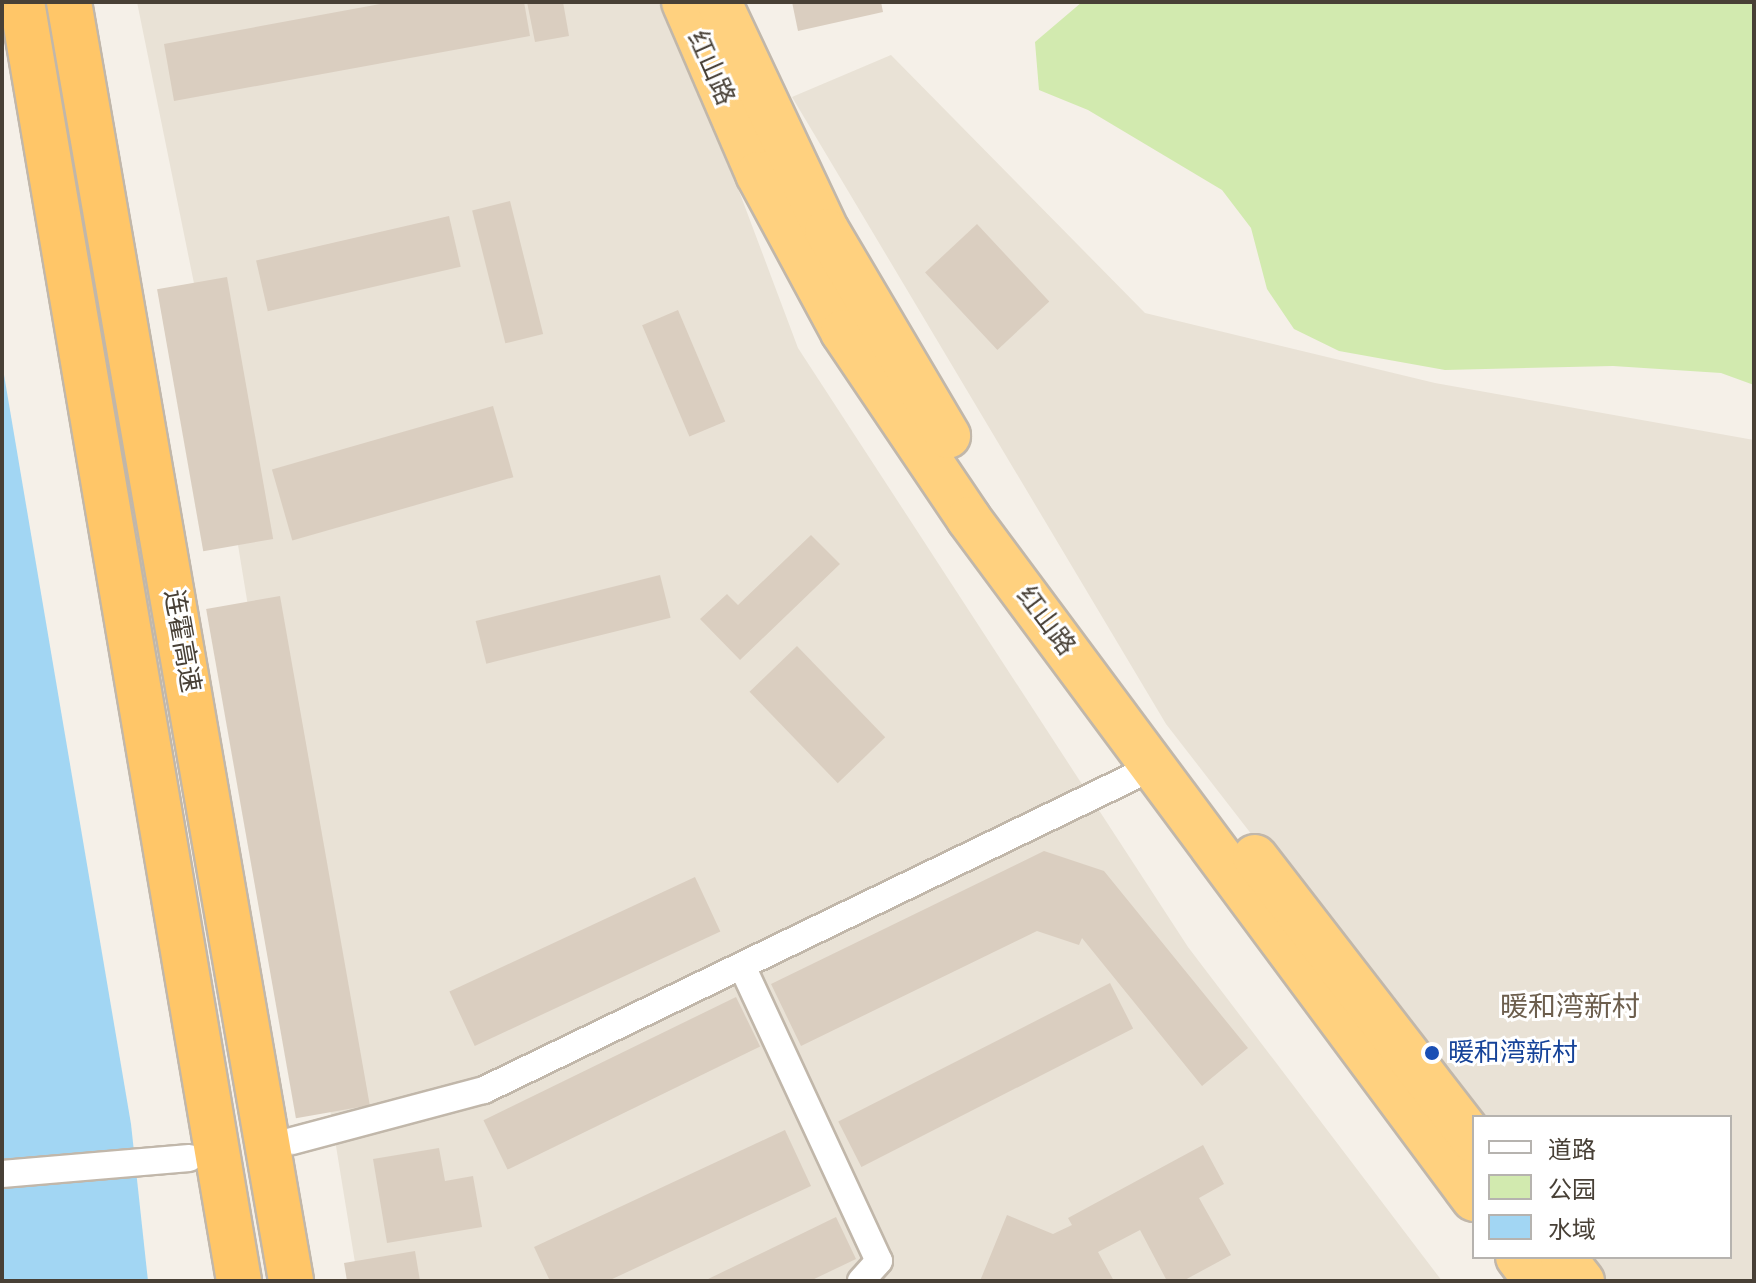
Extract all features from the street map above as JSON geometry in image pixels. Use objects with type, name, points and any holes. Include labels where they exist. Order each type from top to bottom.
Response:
[{"type":"highway","name":"连霍高速","points":[[22,2],[239,1281]]},
{"type":"highway","name":"连霍高速","points":[[69,2],[291,1281]]},
{"type":"highway","name":"红山路","points":[[684,2],[758,174],[843,332],[969,519],[1472,1196]]},
{"type":"highway","name":"红山路","points":[[719,2],[827,231],[989,499],[1173,751],[1472,1137]]},
{"type":"highway","points":[[1520,1259],[1536,1281]]},
{"type":"highway","points":[[1565,1259],[1582,1281]]},
{"type":"street","points":[[292,1141],[484,1090],[1155,766]]},
{"type":"street","points":[[742,966],[879,1261],[861,1281]]},
{"type":"street","points":[[2,1174],[189,1158]]},
{"type":"shaded area","points":[[137,2],[668,2],[798,348],[1188,947],[1442,1281],[358,1281],[201,318]]},
{"type":"shaded area","points":[[891,55],[1145,313],[1435,383],[1754,440],[1754,1281],[1598,1281],[1581,1259],[1732,1259],[1732,1115],[1472,1115],[1472,1118],[1166,724],[792,97]]},
{"type":"green space","points":[[1082,2],[1754,2],[1754,385],[1721,373],[1613,366],[1445,370],[1339,351],[1294,329],[1267,289],[1251,228],[1222,190],[1088,110],[1039,90],[1035,42]]},
{"type":"water","points":[[2,363],[131,1124],[148,1281],[2,1281]]},
{"type":"building","points":[[391,2],[524,2],[530,36],[174,101],[164,44]]},
{"type":"building","points":[[527,2],[563,2],[569,36],[535,42]]},
{"type":"building","points":[[792,2],[881,2],[883,12],[798,31]]},
{"type":"building","points":[[510,201],[543,334],[505,343],[472,210]]},
{"type":"building","points":[[449,216],[461,267],[268,311],[256,261]]},
{"type":"building","points":[[977,224],[1049,302],[997,350],[925,272]]},
{"type":"building","points":[[227,277],[273,539],[203,551],[157,289]]},
{"type":"building","points":[[678,310],[725,421],[689,437],[642,325]]},
{"type":"building","points":[[493,406],[513,477],[292,541],[272,469]]},
{"type":"building","points":[[811,535],[840,564],[740,660],[700,619],[727,594],[738,605]]},
{"type":"building","points":[[660,575],[671,618],[486,664],[476,621]]},
{"type":"building","points":[[280,596],[370,1105],[296,1118],[206,609]]},
{"type":"building","points":[[797,646],[885,737],[838,783],[750,692]]},
{"type":"building","points":[[1044,851],[1104,871],[1248,1048],[1202,1086],[1082,938],[1079,945],[1037,931],[801,1046],[771,984]]},
{"type":"building","points":[[695,877],[720,931],[475,1046],[449,992]]},
{"type":"building","points":[[1110,983],[1133,1028],[861,1167],[838,1121]]},
{"type":"building","points":[[736,997],[760,1046],[508,1170],[483,1120]]},
{"type":"building","points":[[785,1130],[811,1186],[608,1281],[550,1281],[534,1247]]},
{"type":"building","points":[[1203,1145],[1224,1184],[1199,1198],[1231,1255],[1183,1281],[1167,1281],[1140,1230],[1098,1252],[1114,1281],[980,1281],[1007,1215],[1053,1234],[1072,1225],[1068,1218]]},
{"type":"building","points":[[439,1148],[445,1181],[473,1176],[482,1227],[387,1243],[373,1159]]},
{"type":"building","points":[[836,1217],[856,1259],[810,1281],[704,1281]]},
{"type":"building","points":[[415,1251],[420,1281],[347,1281],[344,1263]]},
{"type":"place","name":"暖和湾新村","points":[[1432,1053]]},
{"type":"district","name":"暖和湾新村","points":[[1570,1007]]}]
